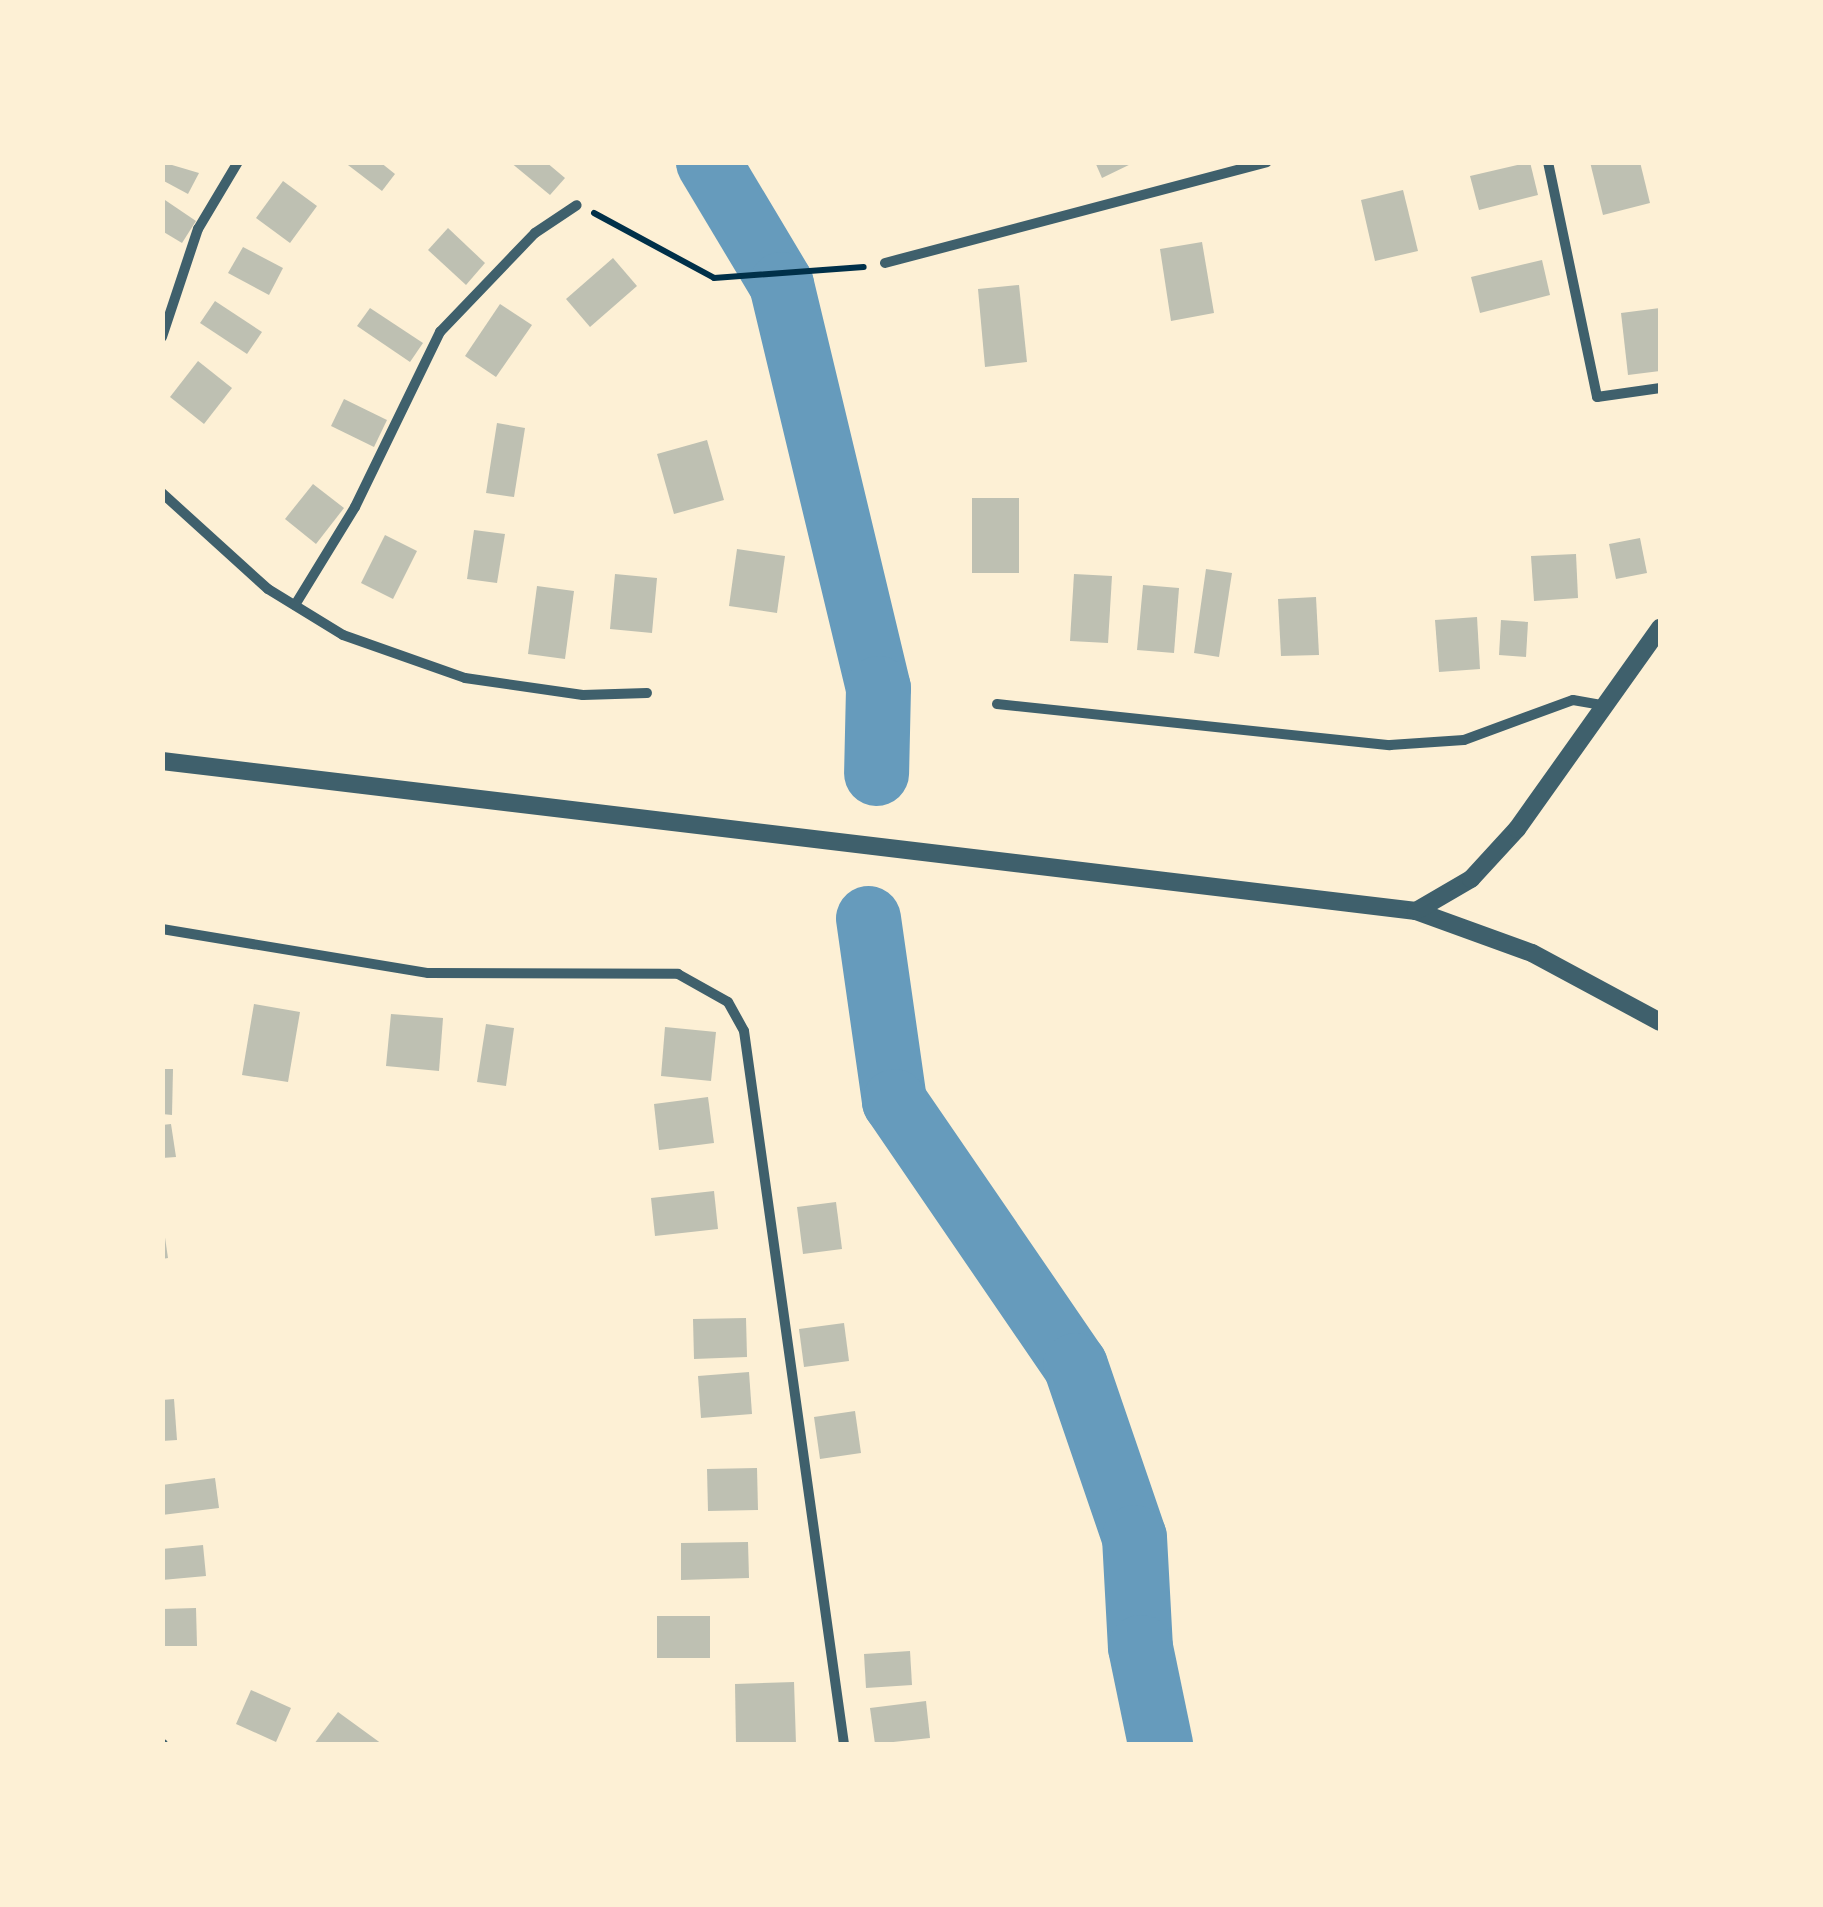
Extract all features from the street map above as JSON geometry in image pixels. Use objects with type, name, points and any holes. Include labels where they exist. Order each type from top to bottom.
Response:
[{"type":"street","points":[[162,337],[198,228],[238,162]]},
{"type":"street","points":[[885,263],[1267,162]]},
{"type":"street","points":[[1548,162],[1597,397],[1660,388]]},
{"type":"street","points":[[294,605],[355,507],[440,332],[535,233],[577,206]]},
{"type":"street","points":[[162,493],[294,605],[343,635],[465,678],[583,695],[647,693]]},
{"type":"street","points":[[1416,912],[1470,878],[1517,829],[1660,628]]},
{"type":"street","points":[[997,704],[1390,745],[1464,740],[1572,700],[1606,706]]},
{"type":"street","points":[[162,761],[1416,912],[1532,953],[1660,1022]]},
{"type":"street","points":[[162,930],[428,973],[634,970],[705,981],[744,1031],[844,1744]]},
{"type":"path","points":[[577,206],[714,278],[815,276],[885,263]]},
{"type":"building","points":[[162,162],[199,173],[188,194],[162,180]]},
{"type":"building","points":[[344,162],[380,162],[395,174],[382,191]]},
{"type":"building","points":[[510,162],[546,162],[565,178],[550,195]]},
{"type":"building","points":[[1095,162],[1135,162],[1102,178]]},
{"type":"building","points":[[1530,162],[1538,195],[1479,210],[1470,176]]},
{"type":"building","points":[[1590,162],[1640,162],[1650,203],[1603,215]]},
{"type":"building","points":[[283,181],[317,206],[290,243],[256,218]]},
{"type":"building","points":[[1403,190],[1418,251],[1375,261],[1361,200]]},
{"type":"building","points":[[162,198],[196,221],[182,243],[162,231]]},
{"type":"building","points":[[448,228],[485,263],[466,285],[428,250]]},
{"type":"building","points":[[1202,242],[1214,313],[1171,321],[1160,249]]},
{"type":"building","points":[[243,247],[283,268],[269,295],[228,273]]},
{"type":"building","points":[[613,258],[637,286],[590,327],[566,299]]},
{"type":"building","points":[[1542,260],[1550,295],[1480,313],[1471,277]]},
{"type":"building","points":[[1019,285],[1027,362],[985,367],[978,289]]},
{"type":"building","points":[[215,301],[262,332],[247,354],[200,323]]},
{"type":"building","points":[[500,304],[532,325],[496,377],[465,356]]},
{"type":"building","points":[[370,308],[423,343],[410,362],[357,326]]},
{"type":"building","points":[[1660,308],[1660,371],[1628,375],[1621,313]]},
{"type":"building","points":[[198,361],[232,388],[204,424],[170,397]]},
{"type":"building","points":[[344,399],[387,420],[374,447],[331,426]]},
{"type":"building","points":[[497,423],[525,428],[514,497],[486,493]]},
{"type":"building","points":[[707,440],[724,500],[674,514],[657,454]]},
{"type":"building","points":[[313,484],[344,508],[316,544],[285,519]]},
{"type":"building","points":[[972,498],[1019,498],[1019,573],[972,573]]},
{"type":"building","points":[[474,530],[505,534],[497,583],[467,579]]},
{"type":"building","points":[[385,535],[417,551],[393,599],[361,583]]},
{"type":"building","points":[[1640,538],[1647,573],[1616,579],[1609,544]]},
{"type":"building","points":[[737,549],[785,556],[777,613],[729,606]]},
{"type":"building","points":[[1576,554],[1578,598],[1534,601],[1531,556]]},
{"type":"building","points":[[1206,569],[1232,573],[1219,657],[1194,653]]},
{"type":"building","points":[[615,574],[657,578],[652,633],[610,629]]},
{"type":"building","points":[[1074,574],[1112,576],[1108,643],[1070,641]]},
{"type":"building","points":[[1143,585],[1179,588],[1174,653],[1137,650]]},
{"type":"building","points":[[537,586],[574,591],[565,659],[528,654]]},
{"type":"building","points":[[1316,597],[1319,655],[1281,656],[1278,599]]},
{"type":"building","points":[[1477,617],[1480,669],[1439,672],[1435,620]]},
{"type":"building","points":[[1501,620],[1528,622],[1526,657],[1499,655]]},
{"type":"building","points":[[254,1004],[300,1012],[288,1082],[242,1075]]},
{"type":"building","points":[[391,1014],[443,1018],[439,1071],[386,1066]]},
{"type":"building","points":[[486,1024],[514,1028],[506,1086],[477,1082]]},
{"type":"building","points":[[665,1027],[716,1032],[711,1081],[661,1076]]},
{"type":"building","points":[[162,1069],[173,1069],[172,1115],[162,1114]]},
{"type":"building","points":[[708,1097],[714,1143],[659,1150],[654,1104]]},
{"type":"building","points":[[171,1124],[176,1157],[162,1158],[162,1125]]},
{"type":"building","points":[[714,1191],[718,1229],[655,1236],[651,1198]]},
{"type":"building","points":[[836,1202],[842,1249],[803,1254],[797,1207]]},
{"type":"building","points":[[162,1217],[168,1258],[162,1259]]},
{"type":"building","points":[[746,1318],[747,1357],[694,1359],[693,1319]]},
{"type":"building","points":[[844,1323],[849,1361],[804,1367],[799,1329]]},
{"type":"building","points":[[749,1372],[752,1414],[701,1418],[698,1376]]},
{"type":"building","points":[[174,1399],[177,1440],[162,1441],[162,1400]]},
{"type":"building","points":[[855,1411],[861,1453],[820,1459],[814,1417]]},
{"type":"building","points":[[757,1468],[758,1510],[708,1511],[707,1469]]},
{"type":"building","points":[[215,1478],[219,1508],[162,1515],[162,1485]]},
{"type":"building","points":[[748,1542],[749,1578],[681,1580],[681,1543]]},
{"type":"building","points":[[203,1545],[206,1576],[162,1580],[162,1549]]},
{"type":"building","points":[[196,1608],[197,1646],[162,1646],[162,1609]]},
{"type":"building","points":[[657,1616],[710,1616],[710,1658],[657,1658]]},
{"type":"building","points":[[910,1651],[912,1685],[866,1688],[864,1654]]},
{"type":"building","points":[[794,1682],[796,1744],[736,1744],[735,1684]]},
{"type":"building","points":[[251,1690],[291,1708],[276,1742],[236,1724]]},
{"type":"building","points":[[926,1701],[930,1738],[875,1744],[870,1708]]},
{"type":"building","points":[[338,1712],[382,1744],[314,1744]]},
{"type":"waterway","points":[[708,162],[781,284],[878,688],[876,773]]},
{"type":"waterway","points":[[868,918],[894,1101],[1075,1365],[1134,1537],[1140,1647],[1160,1744]]}]
